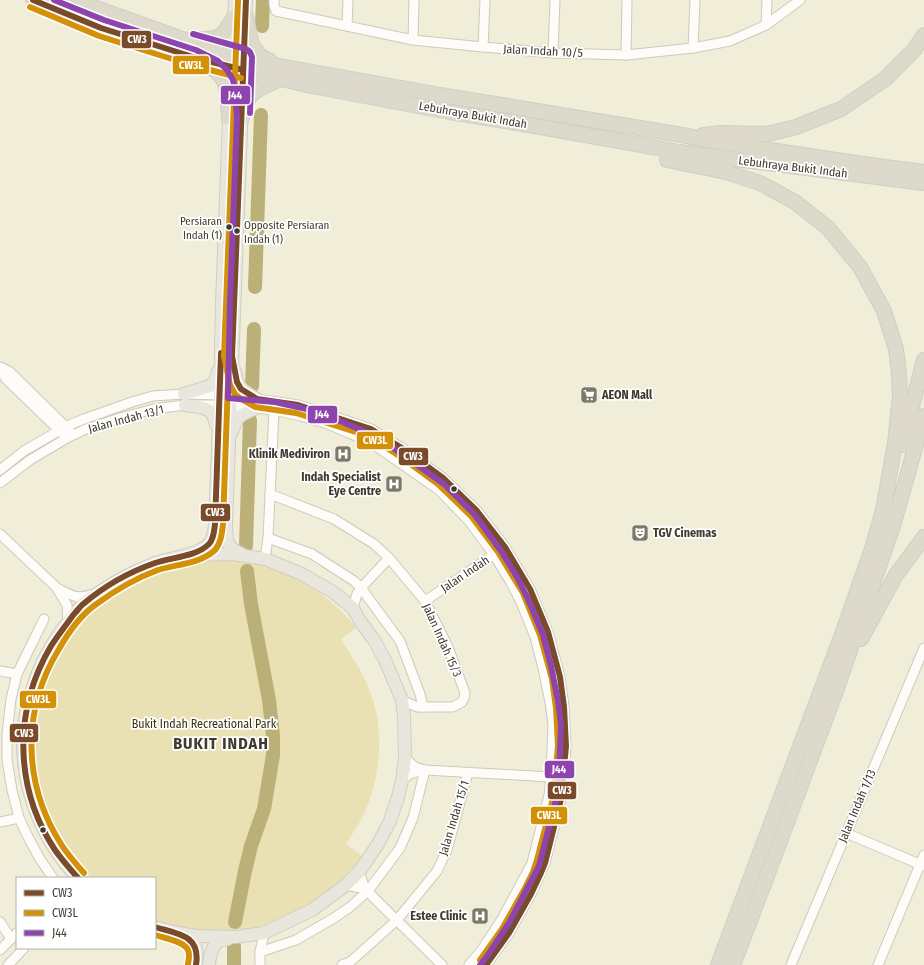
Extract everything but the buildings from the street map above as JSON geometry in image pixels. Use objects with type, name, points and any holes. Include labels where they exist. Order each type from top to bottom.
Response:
[{"type":"highway","name":"Lebuhraya Bukit Indah","points":[[33,0],[101,28],[193,57],[238,62],[280,72],[427,93],[688,136],[707,141],[874,166],[918,177]]},
{"type":"highway","name":"Lebuhraya Bukit Indah","points":[[74,0],[188,41],[238,62]]},
{"type":"highway","points":[[188,41],[216,38],[223,34],[240,16],[252,45],[260,56],[280,72],[251,95],[235,119]]},
{"type":"highway","points":[[688,136],[721,133],[772,133],[796,127],[841,109],[885,80],[914,50],[924,35]]},
{"type":"highway","points":[[193,57],[214,68],[221,75],[225,83],[235,119]]},
{"type":"highway","name":"Lebuhraya Bukit Indah","points":[[280,72],[312,86],[679,152],[918,177]]},
{"type":"highway","points":[[450,112],[473,121],[543,137],[683,162],[726,172],[760,183],[795,202],[828,228],[860,267],[884,311],[896,349],[900,396],[895,443],[883,511]]},
{"type":"highway","points":[[718,965],[843,632],[872,548],[903,442],[924,360]]},
{"type":"highway","points":[[733,965],[836,691],[893,526],[924,416]]},
{"type":"highway","points":[[836,691],[888,589],[896,575],[924,537]]},
{"type":"main road","points":[[235,0],[240,16]]},
{"type":"main road","points":[[243,555],[234,551],[230,547],[226,535],[224,441],[240,16],[246,0]]},
{"type":"main road","points":[[184,399],[213,384],[227,357]]},
{"type":"main road","points":[[71,873],[56,851],[42,826],[35,810],[25,770],[23,744],[27,708],[33,686],[50,647],[81,606],[115,582],[156,563],[186,555],[205,547],[214,537],[224,441],[237,419],[257,403],[239,386],[227,357]]},
{"type":"main road","points":[[184,399],[211,411],[215,417],[224,441]]},
{"type":"main road","points":[[186,555],[243,555],[265,559],[300,573],[334,592],[353,608],[360,621],[374,640],[385,660],[402,700],[404,717],[405,758],[398,798],[390,821],[378,844],[359,872],[346,886],[312,910],[287,923],[264,932],[218,941],[212,949],[209,965]]},
{"type":"main road","points":[[156,927],[196,936],[235,937]]},
{"type":"main road","points":[[178,933],[193,942],[196,948],[196,965]]},
{"type":"street","name":"Jalan Indah 10/5","points":[[274,0],[276,11],[413,40],[553,52],[626,54],[693,48],[730,41],[766,25],[800,0]]},
{"type":"street","points":[[347,26],[348,0]]},
{"type":"street","points":[[413,40],[414,0]]},
{"type":"street","points":[[483,47],[485,0]]},
{"type":"street","points":[[553,52],[555,0]]},
{"type":"street","points":[[626,54],[627,0]]},
{"type":"street","points":[[693,48],[695,0]]},
{"type":"street","points":[[766,25],[767,0]]},
{"type":"street","points":[[1,367],[5,378],[63,428],[70,436]]},
{"type":"street","name":"Jalan Indah 13/1","points":[[0,470],[24,451],[63,428],[84,419],[153,396],[257,403]]},
{"type":"street","name":"Jalan Indah 13/1","points":[[0,483],[30,460],[86,428],[184,399]]},
{"type":"street","points":[[257,403],[274,410],[325,424],[373,444],[439,490],[469,521],[494,555],[510,580],[521,602],[534,637],[543,668],[550,702],[553,725],[549,795],[532,863],[502,919],[469,965]]},
{"type":"street","points":[[257,403],[298,405],[371,428],[405,450],[443,478],[477,511],[506,547],[530,589],[548,632],[560,678],[565,727],[562,799],[545,863],[531,894],[509,933],[486,965]]},
{"type":"street","points":[[265,559],[268,538],[274,410]]},
{"type":"street","name":"Jalan Indah 15/3","points":[[270,494],[334,519],[374,544],[389,558],[425,601],[448,647],[465,693],[462,702],[453,707],[420,707]]},
{"type":"street","points":[[0,534],[56,587],[67,605],[68,623]]},
{"type":"street","points":[[268,538],[312,554],[354,581],[359,591],[400,641],[420,694],[420,707]]},
{"type":"street","name":"Jalan Indah","points":[[425,601],[506,547]]},
{"type":"street","points":[[353,608],[359,591],[389,558]]},
{"type":"street","points":[[56,587],[75,597],[98,594]]},
{"type":"street","points":[[342,598],[359,591]]},
{"type":"street","points":[[44,619],[17,674],[10,706],[7,734],[7,760],[12,790],[20,818],[29,839],[52,877]]},
{"type":"street","name":"Jalan Indah 1/13","points":[[791,965],[924,648]]},
{"type":"street","points":[[0,671],[17,674]]},
{"type":"street","points":[[402,700],[420,707]]},
{"type":"street","points":[[404,717],[420,707]]},
{"type":"street","points":[[405,758],[415,767],[425,770],[551,777]]},
{"type":"street","points":[[402,780],[410,774],[425,770]]},
{"type":"street","points":[[260,952],[296,940],[334,918],[350,907],[366,890],[400,848],[413,818],[425,770]]},
{"type":"street","name":"Jalan Indah 15/1","points":[[342,965],[350,962],[397,920],[437,872],[447,850],[468,772]]},
{"type":"street","points":[[0,822],[20,818]]},
{"type":"street","points":[[846,833],[922,865]]},
{"type":"street","points":[[878,965],[922,865],[924,855]]},
{"type":"street","points":[[359,872],[366,890],[442,965]]},
{"type":"street","points":[[346,886],[366,890]]},
{"type":"street","points":[[0,922],[14,936],[0,950]]},
{"type":"street","points":[[260,965],[260,952],[264,932]]},
{"type":"street","points":[[248,935],[253,939],[260,952]]},
{"type":"street","points":[[8,965],[23,949]]},
{"type":"green space","name":"Bukit Indah Recreational Park","points":[[196,561],[238,561],[265,566],[277,570],[310,586],[334,604],[356,628],[341,639],[368,687],[377,715],[379,730],[378,761],[373,790],[364,814],[346,844],[362,856],[338,883],[312,903],[298,911],[267,924],[237,931],[196,930],[156,920],[156,877],[85,877],[59,844],[46,821],[38,799],[30,762],[30,726],[41,681],[54,652],[72,626],[96,603],[116,588],[132,579],[156,569]]},
{"type":"waterway","points":[[262,26],[263,0]]},
{"type":"waterway","points":[[255,287],[261,115]]},
{"type":"waterway","points":[[252,386],[254,329]]},
{"type":"waterway","points":[[246,546],[250,420]]},
{"type":"waterway","points":[[235,922],[251,846],[264,809],[273,755],[273,736],[269,700],[251,604],[247,571]]},
{"type":"waterway","points":[[234,946],[234,965]]},
{"type":"transit line","name":"CW3","points":[[33,0],[101,28],[193,57],[243,70]]},
{"type":"transit line","name":"J44","points":[[54,0],[104,20],[196,50],[218,61],[227,70],[233,80],[237,118],[228,398],[275,402],[302,408],[328,416],[378,437],[444,484],[475,515],[501,551],[528,599],[543,635],[558,701],[561,725],[557,796],[539,866],[509,923],[480,965]]},
{"type":"transit line","name":"CW3L","points":[[238,0],[224,356],[230,385],[235,394],[255,407],[296,413],[368,436],[401,457],[438,484],[471,516],[498,552],[523,593],[540,635],[552,679],[556,708],[558,746],[553,798],[533,872],[502,929],[480,960]]},
{"type":"transit line","name":"CW3","points":[[246,0],[232,356],[237,382],[241,389],[257,399],[298,405],[371,429],[405,450],[443,478],[477,511],[505,547],[530,589],[548,632],[560,677],[564,707],[566,746],[561,799],[545,863],[531,894],[509,933],[486,965]]},
{"type":"transit line","name":"CW3L","points":[[30,7],[99,36],[191,65],[241,78]]},
{"type":"transit line","name":"J44","points":[[193,34],[246,49],[250,52],[252,57],[250,113]]},
{"type":"transit line","name":"CW3","points":[[77,877],[55,850],[41,826],[32,801],[26,775],[23,749],[25,722],[30,696],[39,671],[51,646],[82,605],[107,586],[126,575],[155,563],[197,552],[204,548],[212,540],[215,524],[221,353]]},
{"type":"transit line","name":"CW3L","points":[[84,873],[61,844],[48,821],[39,797],[34,772],[32,747],[33,722],[38,697],[47,673],[63,643],[70,631],[84,614],[102,600],[133,581],[158,570],[195,561],[209,555],[219,544],[223,524],[229,353]]},
{"type":"transit line","name":"CW3","points":[[156,927],[186,937],[195,947],[197,955],[196,965]]},
{"type":"transit line","name":"CW3L","points":[[156,935],[178,942],[186,947],[189,953],[188,964]]},
{"type":"place","name":"Persiaran Indah (1)","points":[[229,227]]},
{"type":"place","name":"Opposite Persiaran Indah (1)","points":[[237,231]]},
{"type":"place","name":"AEON Mall","points":[[589,395]]},
{"type":"place","name":"Klinik Mediviron","points":[[343,454]]},
{"type":"place","name":"Indah Specialist Eye Centre","points":[[394,484]]},
{"type":"place","name":"TGV Cinemas","points":[[640,533]]},
{"type":"place","name":"Estee Clinic","points":[[480,916]]},
{"type":"district","name":"BUKIT INDAH","points":[[221,743]]}]
